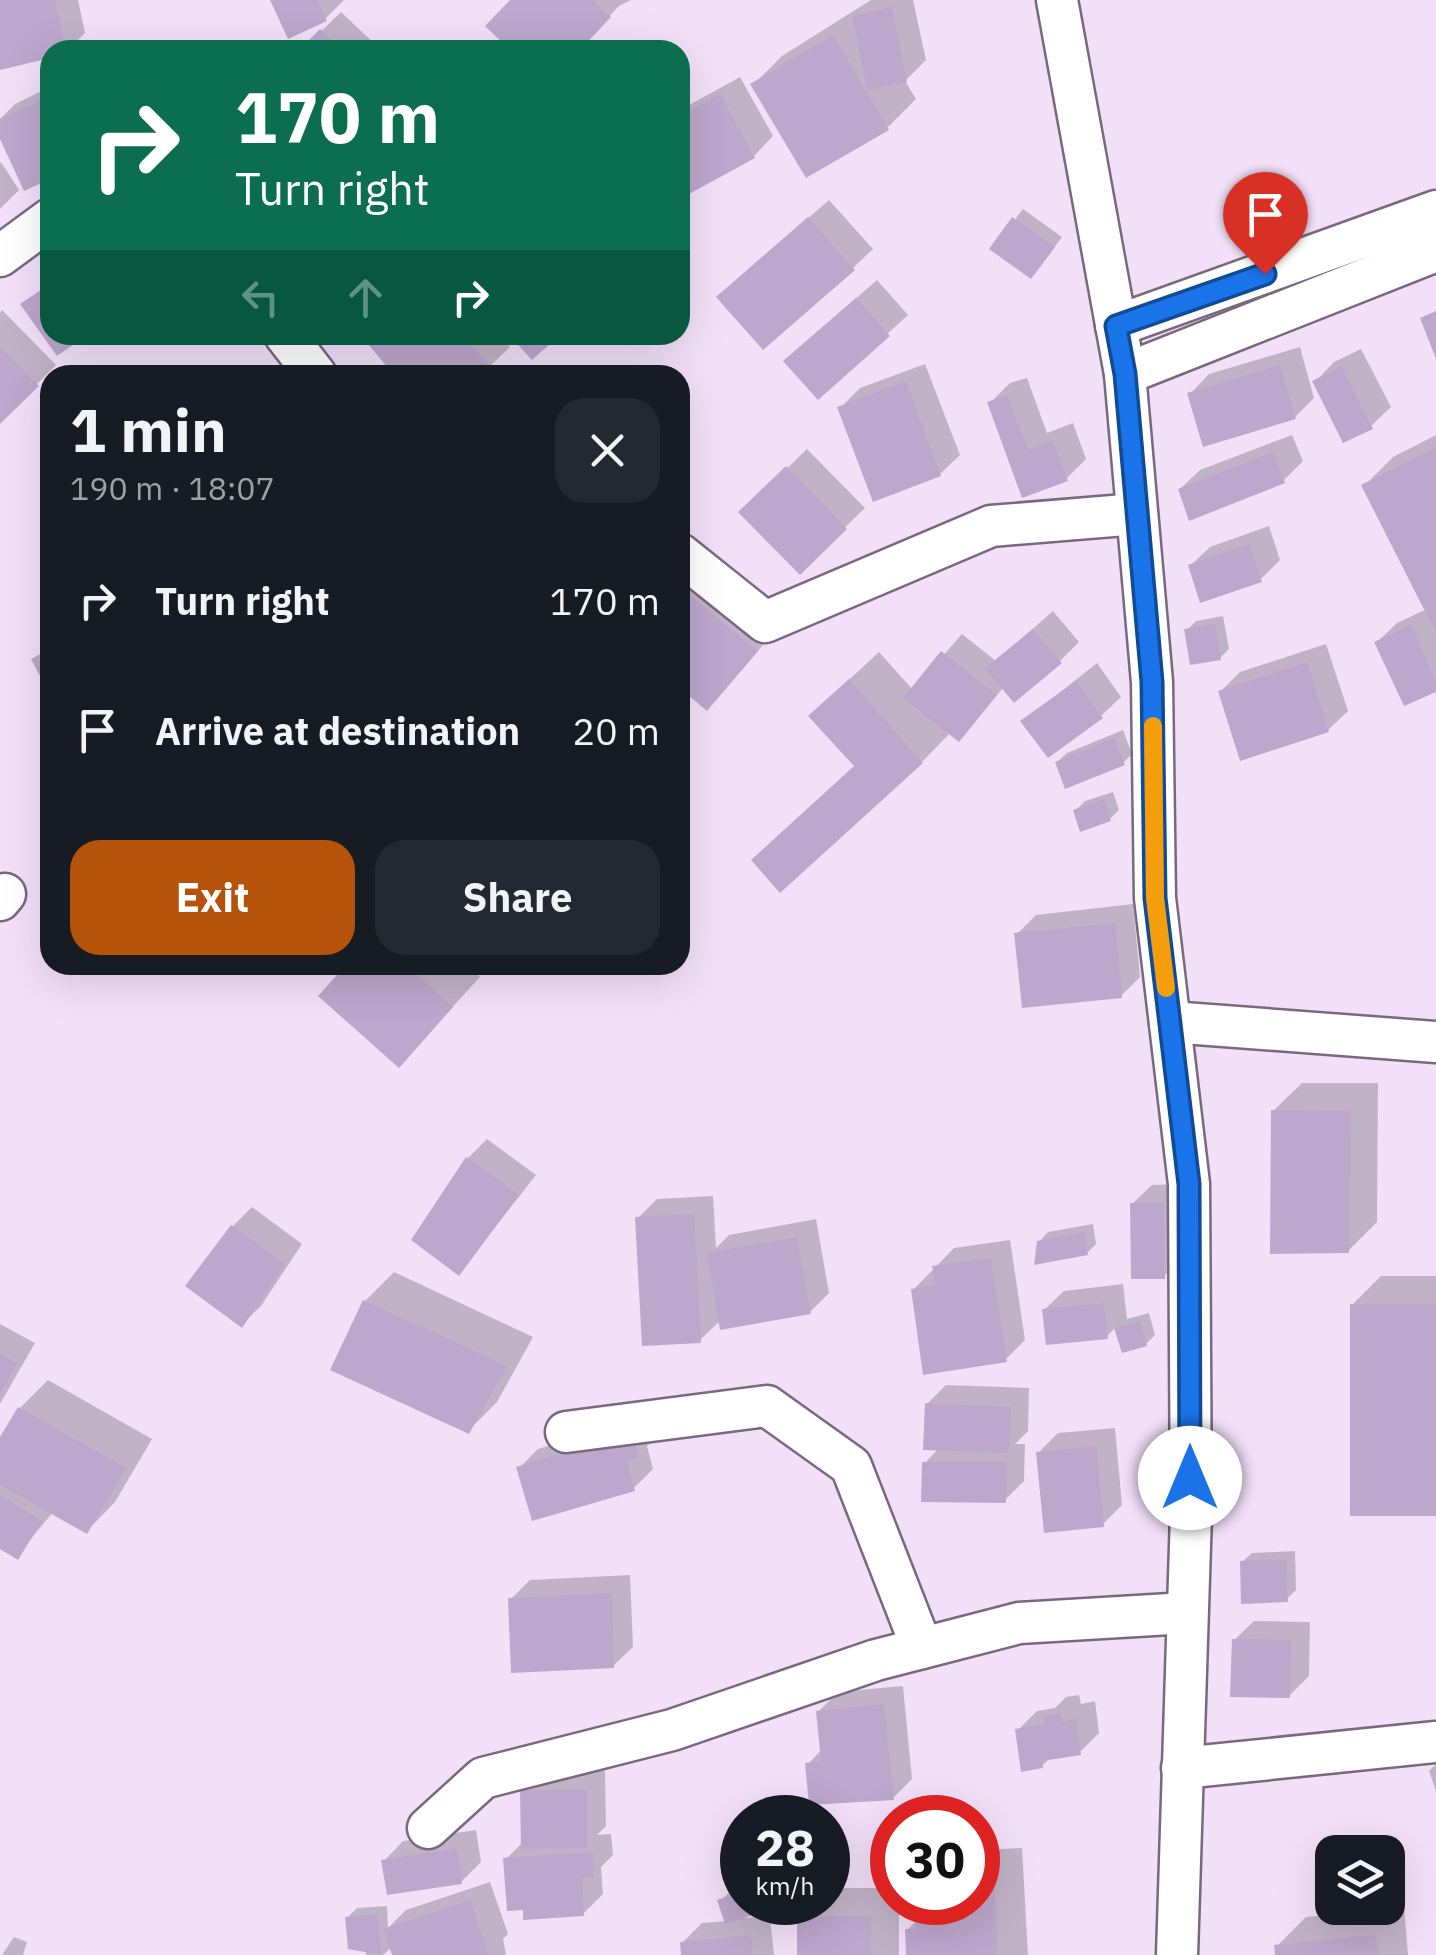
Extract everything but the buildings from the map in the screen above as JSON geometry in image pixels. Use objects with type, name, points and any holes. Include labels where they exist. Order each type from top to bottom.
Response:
[{"type":"street","points":[[1057,0],[1125,374],[1152,682],[1155,898],[1189,1184],[1187,1612],[1177,1955]]},
{"type":"street","points":[[1116,326],[1436,212]]},
{"type":"street","points":[[0,256],[40,226]]},
{"type":"street","points":[[1125,374],[1436,251]]},
{"type":"street","points":[[292,345],[308,365]]},
{"type":"street","points":[[690,562],[765,622],[991,526],[1138,514]]},
{"type":"street","points":[[1170,1022],[1436,1042]]},
{"type":"street","points":[[566,1432],[767,1406],[852,1466],[922,1648]]},
{"type":"street","points":[[428,1828],[483,1778],[672,1730],[922,1648],[1020,1623],[1187,1612]]},
{"type":"street","points":[[1182,1768],[1436,1742]]},
{"type":"slow traffic","points":[[1153,726],[1155,898],[1166,988]]},
{"type":"route","points":[[1190,1478],[1189,1184],[1155,898],[1152,682],[1125,374],[1116,326],[1265,274]]}]
